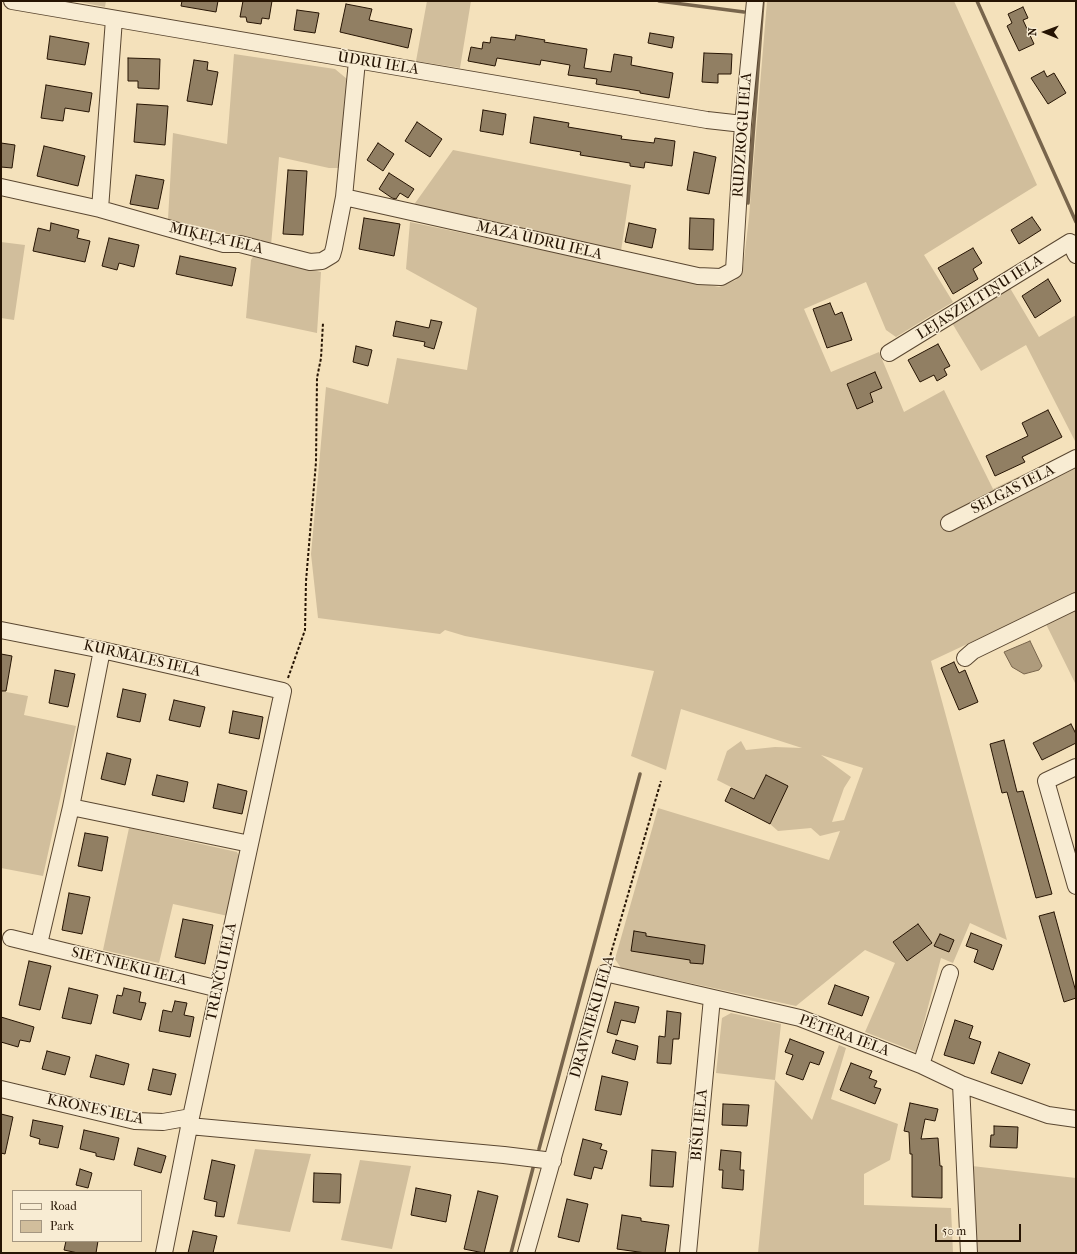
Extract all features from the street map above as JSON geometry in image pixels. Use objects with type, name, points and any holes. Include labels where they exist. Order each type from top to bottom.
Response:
[{"type":"street","name":"ŪDRU IELA","points":[[12,1],[706,120],[743,124]]},
{"type":"street","name":"RUDZROGU IELA","points":[[734,270],[743,124],[755,1]]},
{"type":"street","points":[[100,210],[114,19]]},
{"type":"street","points":[[344,197],[357,60]]},
{"type":"street","name":"MIĶEĻA IELA","points":[[1,187],[100,210],[224,244],[240,244],[310,262],[322,260],[332,255],[344,197]]},
{"type":"street","name":"MAZĀ ŪDRU IELA","points":[[344,197],[698,276],[721,277],[734,270]]},
{"type":"street","name":"LEJASZELTIŅU IELA","points":[[889,354],[1073,248]]},
{"type":"street","name":"SELGAS IELA","points":[[950,523],[1076,458]]},
{"type":"street","points":[[964,658],[973,651],[1076,601]]},
{"type":"street","name":"KURMALES IELA","points":[[1,630],[102,650],[283,691]]},
{"type":"street","points":[[39,944],[71,807],[102,650]]},
{"type":"street","name":"TRENČU IELA","points":[[164,1253],[190,1122],[283,691]]},
{"type":"street","points":[[1076,767],[1046,781],[1076,886]]},
{"type":"street","points":[[71,807],[250,844]]},
{"type":"street","name":"SIETNIEKU IELA","points":[[11,938],[219,989]]},
{"type":"street","name":"PĒTERA IELA","points":[[605,973],[800,1018],[921,1065],[961,1084],[1048,1115],[1076,1119]]},
{"type":"street","name":"DRAVNIEKU IELA","points":[[526,1253],[605,973]]},
{"type":"street","points":[[921,1065],[950,973]]},
{"type":"street","name":"BIŠU IELA","points":[[688,1253],[712,998]]},
{"type":"street","points":[[961,1084],[969,1253]]},
{"type":"street","name":"KRONES IELA","points":[[1,1089],[136,1121],[190,1122],[553,1161]]},
{"type":"path","points":[[283,691],[305,630],[306,581],[316,462],[317,378],[321,358],[323,323]]},
{"type":"path","name":"DRAVNIEKU IELA","points":[[605,973],[660,781]]},
{"type":"green space","points":[[75,1],[106,1],[105,7]]},
{"type":"green space","points":[[427,1],[471,1],[460,68],[416,61]]},
{"type":"green space","points":[[767,1],[954,1],[1037,185],[924,255],[953,302],[896,337],[886,330],[866,282],[804,309],[831,372],[879,352],[904,412],[944,390],[993,489],[1076,449],[1076,593],[931,661],[1007,940],[970,923],[953,963],[941,958],[916,1052],[865,1032],[895,963],[865,950],[796,1006],[621,968],[615,959],[658,808],[829,860],[840,831],[820,836],[811,828],[778,831],[770,824],[776,810],[717,780],[727,751],[741,741],[746,750],[775,747],[802,748],[681,709],[666,770],[631,756],[654,671],[465,636],[445,630],[440,634],[318,618],[311,554],[326,387],[388,404],[397,358],[467,370],[477,308],[406,269],[410,222],[719,287],[736,280],[743,268],[749,217]],"holes":[[[821,755],[863,768],[844,820],[832,822],[844,788],[851,777]]]},
{"type":"green space","points":[[234,54],[335,69],[347,79],[340,168],[329,168],[279,157],[271,245],[168,219],[173,133],[227,144]]},
{"type":"green space","points":[[453,150],[631,185],[621,251],[413,206]]},
{"type":"green space","points":[[1,242],[25,245],[14,320],[1,318]]},
{"type":"green space","points":[[254,255],[321,272],[317,333],[246,318],[251,260]]},
{"type":"green space","points":[[1010,288],[1039,337],[1076,315],[1076,443],[1026,345],[981,371],[952,323]]},
{"type":"green space","points":[[1076,607],[1076,685],[1045,622]]},
{"type":"green space","points":[[1,691],[28,696],[24,715],[76,726],[43,876],[1,868]]},
{"type":"green space","points":[[129,828],[237,852],[240,858],[228,916],[173,904],[159,963],[103,950]]},
{"type":"green space","points":[[731,1013],[781,1024],[775,1080],[716,1073],[722,1018]]},
{"type":"green space","points":[[839,1045],[846,1048],[831,1099],[898,1124],[890,1160],[864,1174],[864,1205],[951,1208],[953,1253],[758,1253],[775,1080],[812,1120]]},
{"type":"green space","points":[[255,1149],[311,1154],[290,1232],[237,1224]]},
{"type":"green space","points":[[360,1160],[411,1166],[392,1249],[341,1240]]},
{"type":"green space","points":[[972,1166],[1076,1178],[1076,1253],[976,1253]]},
{"type":"shaded area","points":[[1030,641],[1042,666],[1039,670],[1024,674],[1012,667],[1004,652]]},
{"type":"building","points":[[182,1],[218,1],[216,12],[181,6]]},
{"type":"building","points":[[243,1],[272,1],[269,19],[262,18],[261,24],[247,22],[246,17],[240,17]]},
{"type":"building","points":[[346,4],[372,9],[369,20],[412,29],[408,48],[340,32]]},
{"type":"building","points":[[1023,7],[1028,18],[1023,20],[1034,44],[1019,51],[1007,26],[1012,23],[1008,14]]},
{"type":"building","points":[[297,10],[319,13],[315,33],[294,30]]},
{"type":"building","points":[[650,33],[674,37],[672,48],[648,43]]},
{"type":"building","points":[[516,35],[545,40],[544,42],[587,49],[584,68],[611,72],[614,54],[632,57],[631,65],[673,73],[669,98],[640,93],[640,91],[596,84],[597,79],[568,75],[570,65],[541,60],[540,65],[497,58],[495,66],[468,61],[471,47],[482,49],[483,42],[490,43],[491,37],[515,40]]},
{"type":"building","points":[[50,36],[89,43],[85,65],[47,59]]},
{"type":"building","points":[[704,53],[732,54],[731,74],[718,74],[718,83],[702,82]]},
{"type":"building","points":[[128,58],[160,59],[159,89],[138,88],[138,81],[128,81]]},
{"type":"building","points":[[194,60],[208,62],[207,70],[218,72],[212,105],[187,101]]},
{"type":"building","points":[[1044,71],[1047,77],[1054,73],[1066,93],[1048,104],[1031,78]]},
{"type":"building","points":[[46,85],[92,93],[89,112],[65,108],[63,121],[41,118]]},
{"type":"building","points":[[137,104],[168,106],[165,145],[134,142]]},
{"type":"building","points":[[483,110],[506,114],[503,135],[480,131]]},
{"type":"building","points":[[534,117],[569,123],[568,127],[622,136],[621,139],[654,143],[655,138],[675,141],[672,166],[645,162],[644,168],[630,166],[630,163],[580,155],[581,152],[530,143]]},
{"type":"building","points":[[417,122],[442,139],[430,157],[405,141]]},
{"type":"building","points":[[1,143],[15,145],[12,168],[1,167]]},
{"type":"building","points":[[378,143],[394,154],[383,171],[367,160]]},
{"type":"building","points":[[44,146],[85,156],[78,186],[37,176]]},
{"type":"building","points":[[694,152],[716,157],[709,194],[687,190]]},
{"type":"building","points":[[288,170],[307,171],[303,235],[283,234]]},
{"type":"building","points":[[389,173],[414,189],[408,198],[400,193],[396,199],[392,198],[379,189]]},
{"type":"building","points":[[136,175],[164,180],[158,209],[130,204]]},
{"type":"building","points":[[1032,217],[1041,230],[1019,244],[1011,230]]},
{"type":"building","points":[[364,218],[400,224],[394,256],[359,249]]},
{"type":"building","points":[[690,218],[714,219],[713,250],[689,249]]},
{"type":"building","points":[[51,223],[79,230],[77,238],[90,241],[85,262],[33,251],[38,228],[50,231]]},
{"type":"building","points":[[629,223],[656,229],[652,248],[625,242]]},
{"type":"building","points":[[109,238],[139,245],[134,267],[119,263],[117,270],[102,266]]},
{"type":"building","points":[[973,248],[982,263],[973,269],[978,279],[953,294],[938,268]]},
{"type":"building","points":[[180,256],[236,268],[232,286],[176,274]]},
{"type":"building","points":[[1048,279],[1061,301],[1035,318],[1022,296]]},
{"type":"building","points":[[830,303],[835,315],[842,312],[852,340],[827,348],[813,309]]},
{"type":"building","points":[[431,320],[442,322],[434,349],[424,346],[425,342],[393,336],[396,321],[429,328]]},
{"type":"building","points":[[938,344],[950,366],[944,369],[947,375],[937,381],[934,375],[920,382],[908,360]]},
{"type":"building","points":[[356,346],[372,350],[368,366],[353,362]]},
{"type":"building","points":[[875,372],[882,388],[870,393],[873,402],[857,409],[847,384]]},
{"type":"building","points":[[1048,410],[1062,437],[1022,457],[1025,462],[995,476],[986,456],[1028,436],[1022,423]]},
{"type":"building","points":[[1,654],[12,656],[6,691],[1,691]]},
{"type":"building","points":[[954,662],[959,673],[965,670],[978,702],[959,710],[941,668]]},
{"type":"building","points":[[55,670],[75,674],[68,707],[49,703]]},
{"type":"building","points":[[123,689],[146,694],[140,722],[117,717]]},
{"type":"building","points":[[174,700],[205,707],[200,727],[169,720]]},
{"type":"building","points":[[233,711],[263,717],[259,739],[229,733]]},
{"type":"building","points":[[1071,724],[1076,734],[1076,743],[1042,760],[1033,743]]},
{"type":"building","points":[[1004,740],[1017,792],[1023,791],[1052,894],[1036,898],[1007,792],[1002,793],[990,744]]},
{"type":"building","points":[[107,753],[131,759],[125,785],[101,779]]},
{"type":"building","points":[[157,775],[188,782],[184,802],[152,795]]},
{"type":"building","points":[[766,775],[788,786],[770,824],[725,801],[731,788],[754,799]]},
{"type":"building","points":[[218,784],[247,791],[242,814],[213,808]]},
{"type":"building","points":[[85,833],[108,837],[102,871],[78,866]]},
{"type":"building","points":[[69,893],[90,897],[82,934],[62,930]]},
{"type":"building","points":[[1054,912],[1076,992],[1076,998],[1064,1002],[1039,916]]},
{"type":"building","points":[[183,919],[213,925],[205,964],[175,957]]},
{"type":"building","points":[[918,924],[932,943],[907,961],[893,942]]},
{"type":"building","points":[[634,931],[646,933],[646,936],[705,945],[703,964],[690,963],[690,960],[631,951]]},
{"type":"building","points":[[971,933],[1002,945],[993,970],[974,962],[978,950],[966,946]]},
{"type":"building","points":[[940,934],[954,940],[949,952],[934,946]]},
{"type":"building","points":[[29,961],[51,966],[40,1010],[19,1005]]},
{"type":"building","points":[[835,985],[869,997],[862,1016],[828,1004]]},
{"type":"building","points":[[69,988],[98,995],[91,1024],[62,1018]]},
{"type":"building","points":[[124,988],[141,992],[139,1002],[146,1003],[141,1020],[113,1013],[117,995],[122,996]]},
{"type":"building","points":[[175,1001],[187,1003],[184,1015],[194,1017],[190,1037],[159,1031],[163,1010],[172,1012]]},
{"type":"building","points":[[615,1002],[639,1007],[635,1023],[621,1020],[617,1035],[607,1032]]},
{"type":"building","points":[[667,1011],[681,1013],[679,1039],[673,1039],[671,1064],[657,1063],[659,1036],[665,1037]]},
{"type":"building","points":[[1,1017],[34,1027],[30,1042],[20,1040],[18,1047],[1,1042]]},
{"type":"building","points":[[955,1020],[973,1026],[969,1038],[981,1042],[974,1064],[944,1055]]},
{"type":"building","points":[[790,1039],[824,1052],[819,1065],[810,1062],[803,1080],[786,1074],[793,1055],[785,1052]]},
{"type":"building","points":[[616,1040],[638,1046],[635,1060],[612,1053]]},
{"type":"building","points":[[47,1051],[70,1057],[65,1075],[42,1069]]},
{"type":"building","points":[[999,1052],[1030,1064],[1022,1084],[991,1073]]},
{"type":"building","points":[[96,1055],[129,1064],[124,1085],[90,1077]]},
{"type":"building","points":[[851,1063],[872,1071],[869,1078],[877,1081],[874,1087],[881,1089],[875,1104],[840,1090]]},
{"type":"building","points":[[153,1069],[176,1074],[171,1095],[148,1090]]},
{"type":"building","points":[[602,1076],[628,1082],[621,1115],[595,1110]]},
{"type":"building","points":[[910,1103],[938,1109],[935,1121],[925,1119],[921,1139],[938,1138],[940,1166],[942,1166],[942,1198],[912,1197],[912,1154],[910,1154],[909,1132],[904,1131]]},
{"type":"building","points":[[723,1104],[749,1105],[747,1126],[722,1125]]},
{"type":"building","points":[[1,1114],[13,1117],[5,1154],[1,1153]]},
{"type":"building","points":[[33,1120],[63,1126],[58,1148],[39,1144],[40,1139],[30,1136]]},
{"type":"building","points":[[994,1126],[1018,1127],[1017,1148],[990,1147],[991,1135],[994,1135]]},
{"type":"building","points":[[84,1130],[119,1138],[114,1160],[96,1156],[96,1153],[80,1149]]},
{"type":"building","points":[[583,1139],[602,1144],[600,1149],[607,1151],[602,1169],[594,1167],[591,1179],[574,1175]]},
{"type":"building","points":[[138,1148],[166,1156],[161,1173],[134,1165]]},
{"type":"building","points":[[652,1150],[676,1152],[673,1187],[650,1186]]},
{"type":"building","points":[[721,1150],[741,1152],[740,1170],[744,1170],[743,1190],[722,1188],[723,1170],[719,1170]]},
{"type":"building","points":[[212,1160],[235,1165],[224,1217],[215,1216],[217,1202],[204,1199]]},
{"type":"building","points":[[80,1169],[92,1173],[88,1188],[76,1185]]},
{"type":"building","points":[[314,1173],[341,1174],[340,1203],[313,1202]]},
{"type":"building","points":[[416,1188],[451,1195],[446,1222],[411,1215]]},
{"type":"building","points":[[478,1191],[498,1196],[484,1253],[464,1249]]},
{"type":"building","points":[[567,1199],[588,1204],[579,1242],[558,1237]]},
{"type":"building","points":[[622,1215],[641,1218],[641,1221],[669,1225],[665,1253],[646,1253],[617,1249]]},
{"type":"building","points":[[193,1231],[217,1236],[213,1253],[188,1253]]},
{"type":"building","points":[[66,1242],[98,1242],[96,1253],[78,1253],[64,1250]]},
{"type":"waterway","points":[[659,1],[744,12]]},
{"type":"waterway","points":[[748,203],[763,1]]},
{"type":"waterway","points":[[977,1],[1076,222]]},
{"type":"waterway","points":[[539,1149],[640,774]]},
{"type":"waterway","points":[[511,1253],[533,1168]]}]
